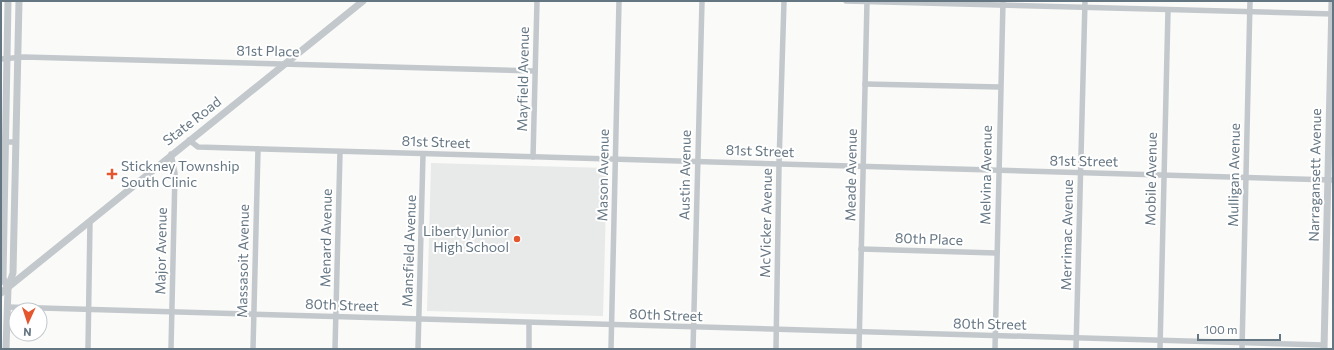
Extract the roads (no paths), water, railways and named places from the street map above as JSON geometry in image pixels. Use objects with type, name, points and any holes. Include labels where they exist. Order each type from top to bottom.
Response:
[{"type":"street","points":[[8,1],[4,59],[2,222],[3,278],[8,288]]},
{"type":"street","points":[[6,349],[8,288],[13,273],[19,1]]},
{"type":"street","name":"State Road","points":[[1,293],[171,154],[363,1]]},
{"type":"street","name":"Mayfield Avenue","points":[[533,157],[537,1]]},
{"type":"street","name":"Mason Avenue","points":[[611,349],[620,1]]},
{"type":"street","name":"Austin Avenue","points":[[693,349],[702,1]]},
{"type":"street","name":"McVicker Avenue","points":[[776,349],[779,164],[784,1]]},
{"type":"street","points":[[846,1],[1002,3],[1085,8],[1332,14]]},
{"type":"street","name":"Meade Avenue","points":[[859,349],[867,1]]},
{"type":"street","name":"Merrimac Avenue","points":[[1076,349],[1085,1]]},
{"type":"street","name":"Mulligan Avenue","points":[[1242,346],[1250,1]]},
{"type":"street","name":"Narragansett Avenue","points":[[1324,347],[1331,180],[1332,1]]},
{"type":"street","name":"Melvina Avenue","points":[[995,349],[1002,3]]},
{"type":"street","name":"Mobile Avenue","points":[[1160,349],[1168,10]]},
{"type":"street","name":"81st Place","points":[[4,59],[18,58],[285,64],[535,71]]},
{"type":"street","points":[[865,84],[1000,87]]},
{"type":"street","name":"81st Street","points":[[189,140],[198,148],[1331,180]]},
{"type":"street","points":[[3,142],[16,142]]},
{"type":"street","name":"Massasoit Avenue","points":[[253,349],[258,149]]},
{"type":"street","name":"Menard Avenue","points":[[335,349],[340,152]]},
{"type":"street","name":"Major Avenue","points":[[171,154],[175,173],[171,349]]},
{"type":"street","name":"Mansfield Avenue","points":[[418,349],[423,154]]},
{"type":"street","points":[[88,349],[90,221]]},
{"type":"street","name":"80th Place","points":[[861,249],[996,253]]},
{"type":"street","name":"80th Street","points":[[7,307],[172,313],[336,316],[419,320],[1076,338],[1242,346],[1324,347]]},
{"type":"street","points":[[529,323],[529,349]]},
{"type":"place","name":"Stickney Township South Clinic","points":[[112,174]]},
{"type":"place","name":"Liberty Junior High School","points":[[517,239]]}]
